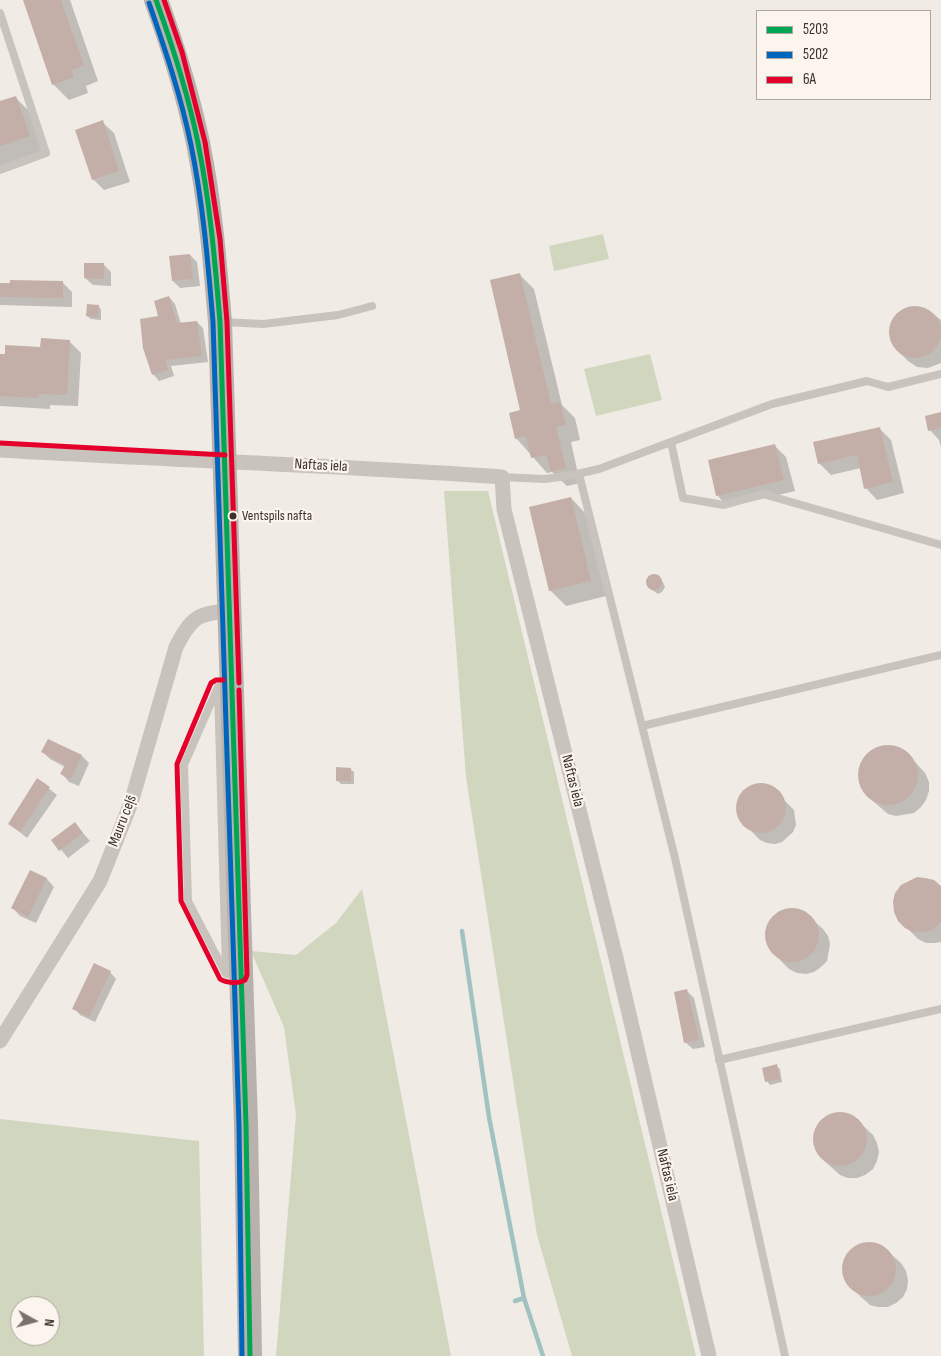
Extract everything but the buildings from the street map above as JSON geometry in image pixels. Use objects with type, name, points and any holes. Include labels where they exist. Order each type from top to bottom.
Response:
[{"type":"main road","points":[[156,0],[175,54],[198,144],[213,240],[220,322],[230,611],[225,687],[233,974],[246,1125],[250,1356]]},
{"type":"street","name":"Naftas iela","points":[[0,450],[502,476],[504,509],[616,958],[709,1356]]},
{"type":"street","name":"Mauru ceļš","points":[[0,1041],[100,881],[131,803],[176,647],[187,626],[209,613],[230,611]]},
{"type":"lane","points":[[0,13],[46,153],[0,170]]},
{"type":"lane","points":[[220,322],[263,324],[338,314],[372,306]]},
{"type":"lane","points":[[502,476],[544,479],[580,474],[600,469],[772,404],[867,381],[888,387],[941,374]]},
{"type":"lane","points":[[671,442],[683,498],[724,505],[763,494],[941,545]]},
{"type":"lane","points":[[580,474],[675,858],[785,1356]]},
{"type":"lane","points":[[642,726],[941,655]]},
{"type":"lane","points":[[225,687],[184,765],[188,901],[233,974]]},
{"type":"lane","points":[[719,1060],[941,1009]]},
{"type":"green space","points":[[603,234],[609,259],[554,271],[549,246]]},
{"type":"green space","points":[[650,354],[662,400],[596,416],[584,369]]},
{"type":"green space","points":[[444,491],[488,491],[696,1356],[572,1356],[537,1235],[466,777]]},
{"type":"green space","points":[[362,889],[451,1356],[276,1356],[296,1115],[284,1027],[251,951],[296,955],[336,923]]},
{"type":"green space","points":[[0,1119],[199,1141],[204,1356],[0,1356]]},
{"type":"waterway","points":[[462,931],[489,1117],[524,1298],[543,1356]]},
{"type":"waterway","points":[[515,1301],[524,1298]]},
{"type":"transit line","name":"5203","points":[[156,0],[180,71],[198,143],[209,210],[220,322],[246,1125],[250,1356]]},
{"type":"transit line","name":"6A","points":[[164,0],[182,52],[205,142],[220,239],[227,322],[239,683]]},
{"type":"transit line","name":"5202","points":[[149,3],[178,91],[191,145],[202,211],[213,322],[239,1125],[242,1356]]},
{"type":"transit line","name":"6A","points":[[0,443],[225,455]]},
{"type":"transit line","name":"6A","points":[[223,680],[216,680],[211,683],[177,764],[181,901],[220,979],[232,982],[245,980],[247,975],[239,690]]},
{"type":"place","name":"Ventspils nafta","points":[[233,516]]}]
